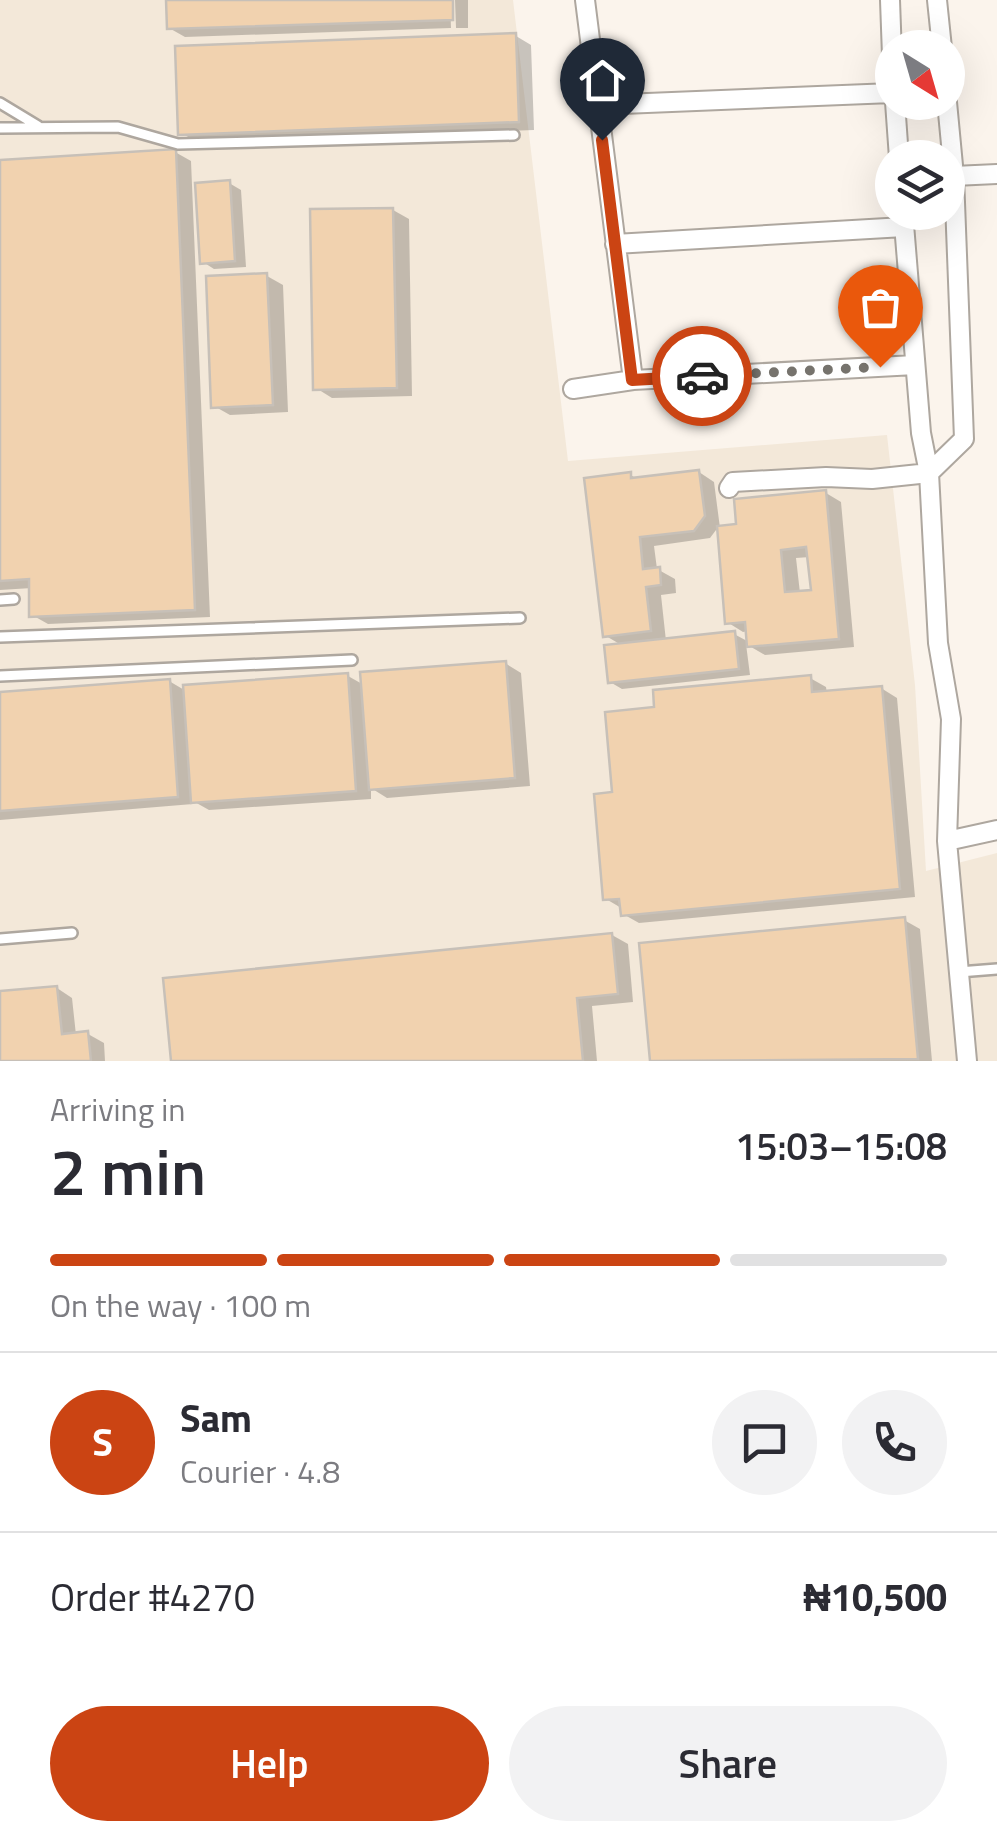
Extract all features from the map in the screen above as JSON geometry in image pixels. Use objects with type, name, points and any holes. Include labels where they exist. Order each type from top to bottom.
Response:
[{"type":"street","points":[[584,0],[632,380]]},
{"type":"street","points":[[890,0],[891,30]]},
{"type":"street","points":[[937,0],[940,30]]},
{"type":"street","points":[[598,105],[875,94]]},
{"type":"street","points":[[965,175],[997,174]]},
{"type":"street","points":[[616,244],[875,222]]},
{"type":"street","points":[[905,230],[921,434],[929,473],[938,643],[951,719],[947,841],[967,1061]]},
{"type":"street","points":[[729,488],[734,482],[872,479],[929,473],[964,439],[956,230]]},
{"type":"street","points":[[573,389],[632,380],[915,365]]},
{"type":"street","points":[[947,841],[997,830]]},
{"type":"lane","points":[[0,103],[40,128]]},
{"type":"lane","points":[[0,128],[118,127],[178,144],[514,135]]},
{"type":"lane","points":[[0,600],[14,599]]},
{"type":"lane","points":[[0,638],[520,618]]},
{"type":"lane","points":[[0,676],[352,660]]},
{"type":"lane","points":[[0,939],[72,933]]},
{"type":"lane","points":[[959,972],[997,969]]},
{"type":"shaded area","points":[[0,0],[513,0],[568,461],[887,435],[915,685],[926,871],[997,853],[997,1061],[0,1061]]},
{"type":"building","points":[[166,0],[453,0],[453,20],[167,29]]},
{"type":"building","points":[[516,33],[519,122],[178,135],[175,46]]},
{"type":"building","points":[[176,149],[195,610],[29,617],[29,579],[0,581],[0,160]]},
{"type":"building","points":[[230,180],[235,261],[200,264],[195,183]]},
{"type":"building","points":[[393,208],[397,388],[313,390],[310,209]]},
{"type":"building","points":[[267,273],[273,405],[211,408],[206,276]]},
{"type":"building","points":[[699,470],[705,516],[694,531],[640,537],[643,569],[660,567],[661,585],[646,587],[651,631],[603,637],[584,478],[631,472],[631,478]]},
{"type":"building","points":[[826,490],[839,639],[747,647],[745,622],[725,624],[717,526],[736,524],[734,499]],"holes":[[[806,547],[811,590],[785,592],[781,550]]]},
{"type":"building","points":[[735,631],[739,669],[608,683],[604,645]]},
{"type":"building","points":[[506,661],[515,778],[369,790],[360,672]]},
{"type":"building","points":[[348,673],[356,791],[191,803],[183,685]]},
{"type":"building","points":[[811,675],[812,692],[882,686],[900,889],[621,916],[619,899],[603,900],[594,794],[612,792],[605,712],[654,707],[653,690]]},
{"type":"building","points":[[170,679],[178,797],[0,811],[0,692]]},
{"type":"building","points":[[905,917],[918,1059],[650,1061],[639,943]]},
{"type":"building","points":[[612,933],[618,994],[577,998],[583,1061],[171,1061],[163,978]]},
{"type":"building","points":[[57,986],[62,1034],[88,1031],[91,1061],[0,1061],[0,991]]},
{"type":"way so far","points":[[702,376],[880,367]]},
{"type":"route","points":[[602,140],[632,380],[702,376]]}]
